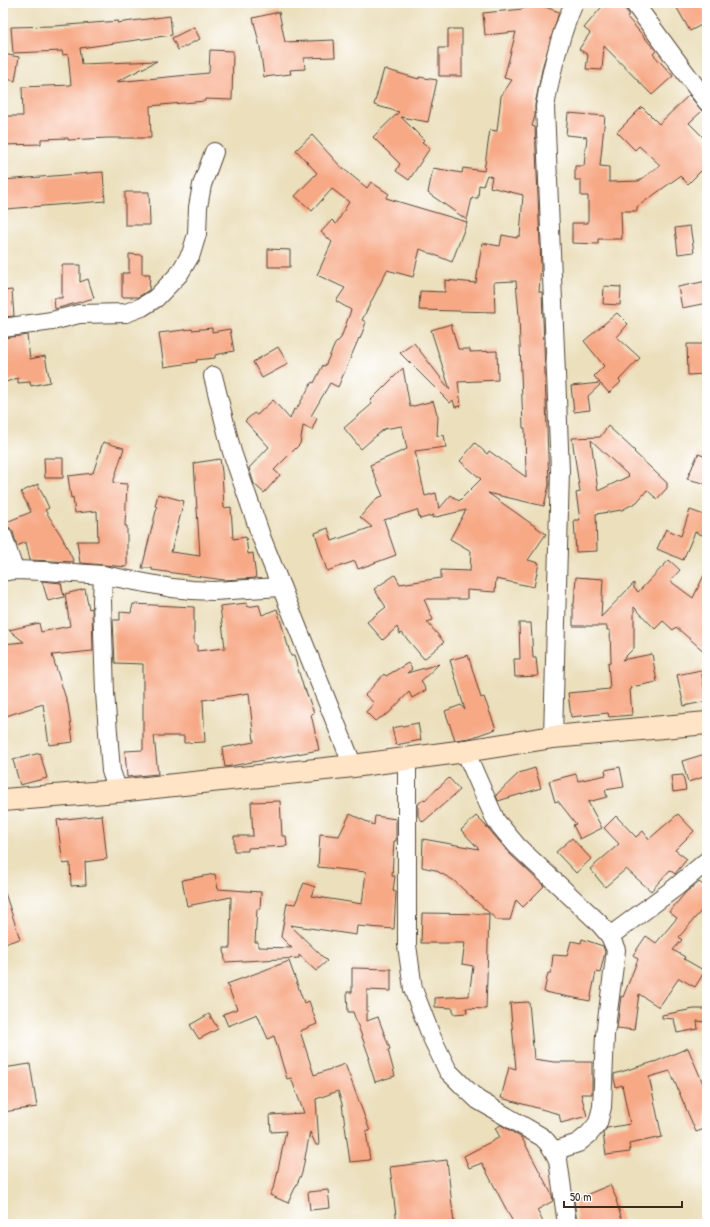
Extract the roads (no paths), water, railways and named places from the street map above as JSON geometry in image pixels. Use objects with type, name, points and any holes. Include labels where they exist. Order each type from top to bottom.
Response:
[{"type":"street","points":[[553,737],[560,471],[545,107],[555,56],[566,20],[574,3]]},
{"type":"street","points":[[634,3],[707,102]]},
{"type":"street","points":[[3,328],[52,321],[79,314],[126,313],[142,307],[156,298],[180,274],[191,254],[197,234],[198,207],[202,185],[214,152]]},
{"type":"street","points":[[213,376],[232,452],[262,539],[353,766]]},
{"type":"street","points":[[3,536],[8,571],[52,571],[103,575],[172,588],[192,590],[213,591],[282,587]]},
{"type":"street","points":[[103,575],[102,601],[105,693],[111,771],[118,791]]},
{"type":"street","points":[[3,800],[118,791],[353,766],[407,760],[553,737],[707,723]]},
{"type":"street","points":[[465,751],[496,821],[517,846],[598,922],[610,936],[616,950],[605,1035],[602,1107],[598,1123],[589,1134],[578,1143],[554,1151]]},
{"type":"street","points":[[407,760],[407,945],[413,989],[432,1038],[448,1071],[478,1100],[542,1137],[549,1143],[558,1160],[566,1224]]},
{"type":"street","points":[[610,936],[706,863]]}]
